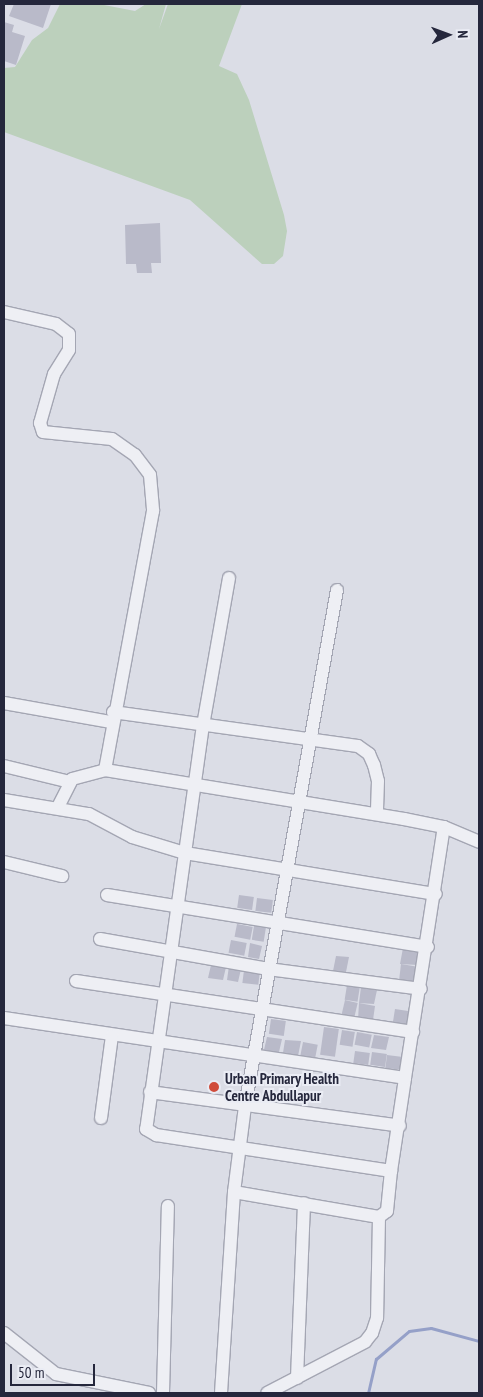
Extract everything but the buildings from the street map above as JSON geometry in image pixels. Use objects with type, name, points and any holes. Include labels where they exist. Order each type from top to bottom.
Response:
[{"type":"street","points":[[4,312],[56,324],[69,334],[69,350],[54,374],[40,423],[43,432],[112,439],[135,455],[150,475],[153,511],[112,717],[105,770]]},
{"type":"street","points":[[229,578],[203,725],[196,787],[146,1122],[151,1134],[391,1171]]},
{"type":"street","points":[[221,1393],[234,1192],[245,1106],[257,1055],[261,1010],[268,969],[289,870],[308,738],[337,590]]},
{"type":"street","points":[[4,703],[112,717],[203,725],[358,746],[369,754],[378,781],[377,814]]},
{"type":"street","points":[[4,766],[70,782]]},
{"type":"street","points":[[58,808],[70,782],[79,775],[105,770],[196,787],[300,800],[377,814],[444,828],[479,842]]},
{"type":"street","points":[[4,800],[89,814],[132,837],[186,854],[436,894]]},
{"type":"street","points":[[234,1192],[379,1217],[387,1212],[391,1171],[400,1126],[405,1078],[428,947],[444,828]]},
{"type":"street","points":[[4,862],[62,876]]},
{"type":"street","points":[[107,895],[277,920],[428,947]]},
{"type":"street","points":[[100,939],[171,950],[268,969],[420,989]]},
{"type":"street","points":[[76,981],[413,1032]]},
{"type":"street","points":[[4,1018],[112,1036],[257,1055],[405,1078]]},
{"type":"street","points":[[101,1118],[112,1036]]},
{"type":"street","points":[[150,1092],[400,1126]]},
{"type":"street","points":[[297,1378],[304,1204]]},
{"type":"street","points":[[162,1393],[168,1206]]},
{"type":"street","points":[[268,1393],[365,1342],[376,1326],[379,1217]]},
{"type":"street","points":[[4,1333],[56,1374],[149,1393]]},
{"type":"green space","points":[[60,4],[99,4],[135,11],[146,4],[166,4],[159,29],[168,4],[242,4],[219,66],[237,74],[249,100],[284,215],[287,231],[283,256],[274,264],[262,264],[190,200],[4,132],[4,68],[15,67],[32,40],[48,28]]},
{"type":"waterway","points":[[368,1393],[376,1359],[409,1331],[431,1328],[479,1341]]},
{"type":"place","name":"Urban Primary Health Centre Abdullapur","points":[[214,1087]]}]
